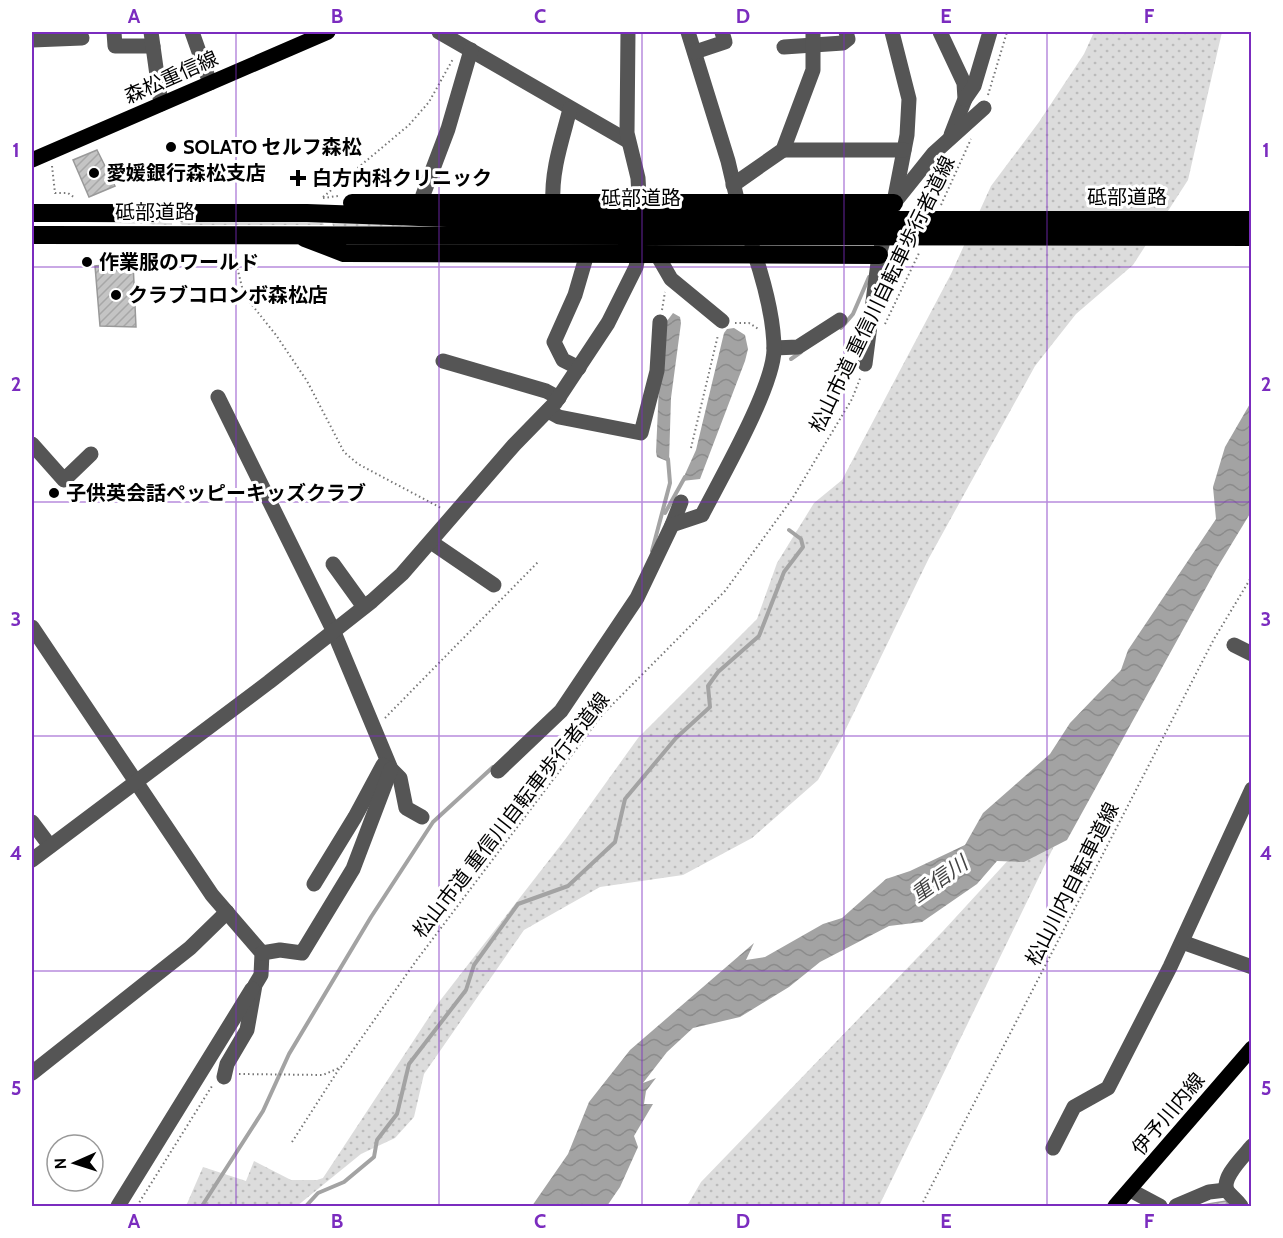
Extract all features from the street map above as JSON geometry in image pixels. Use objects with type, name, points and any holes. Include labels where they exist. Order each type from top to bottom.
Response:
[{"type":"highway","points":[[307,213],[348,203],[894,203]]},
{"type":"highway","name":"砥部道路","points":[[32,213],[307,213],[503,229],[1251,237]]},
{"type":"highway","name":"砥部道路","points":[[32,235],[295,234],[503,229],[1251,220]]},
{"type":"highway","points":[[295,234],[344,253],[879,255]]},
{"type":"main road","name":"森松重信線","points":[[32,160],[328,32]]},
{"type":"main road","name":"伊予川内線","points":[[1115,1206],[1251,1048]]},
{"type":"street","points":[[114,32],[115,46],[152,39],[161,104]]},
{"type":"street","points":[[192,32],[210,83]]},
{"type":"street","points":[[439,32],[628,141]]},
{"type":"street","points":[[628,32],[628,141],[638,178],[648,253],[671,279],[722,321]]},
{"type":"street","points":[[672,525],[702,515],[758,400],[773,344],[764,282],[737,203],[688,32]]},
{"type":"street","points":[[695,52],[725,42],[722,32]]},
{"type":"street","points":[[784,47],[813,39],[843,43],[848,39],[846,32]]},
{"type":"street","points":[[865,364],[879,255],[894,203],[905,146],[909,99],[892,32]]},
{"type":"street","points":[[940,32],[964,83],[965,99]]},
{"type":"street","points":[[951,138],[965,99],[974,86],[990,32]]},
{"type":"street","points":[[32,40],[82,38]]},
{"type":"street","points":[[783,150],[813,70],[813,39]]},
{"type":"street","points":[[423,202],[423,195],[448,129],[466,47]]},
{"type":"street","points":[[894,203],[934,153],[984,108]]},
{"type":"street","points":[[553,203],[552,185],[555,167],[570,109]]},
{"type":"street","points":[[733,185],[783,150],[905,146],[919,154],[934,153]]},
{"type":"street","points":[[32,860],[364,607],[402,574],[455,516],[514,445],[559,398],[608,323],[648,253]]},
{"type":"street","points":[[579,369],[563,360],[554,342],[575,295],[587,254]]},
{"type":"street","points":[[773,344],[798,347],[840,320]]},
{"type":"street","points":[[548,411],[559,417],[641,433],[657,371],[660,322]]},
{"type":"street","points":[[443,361],[546,391],[559,398]]},
{"type":"street","points":[[218,397],[333,630],[391,769],[400,778],[406,808],[422,817]]},
{"type":"street","points":[[32,444],[64,480],[91,454]]},
{"type":"street","points":[[498,771],[561,711],[637,598],[681,502]]},
{"type":"street","points":[[431,542],[494,585]]},
{"type":"street","points":[[333,564],[364,607]]},
{"type":"street","points":[[32,627],[212,895],[227,912],[271,947],[302,953],[353,869],[391,769]]},
{"type":"street","points":[[1234,645],[1251,654]]},
{"type":"street","points":[[314,884],[382,771],[385,753]]},
{"type":"street","points":[[1053,1148],[1074,1107],[1108,1088],[1182,942],[1251,789]]},
{"type":"street","points":[[32,822],[50,846]]},
{"type":"street","points":[[32,1073],[190,948],[227,912]]},
{"type":"street","points":[[1182,942],[1249,962]]},
{"type":"street","points":[[224,1077],[227,1064],[248,1030],[258,980],[271,947]]},
{"type":"street","points":[[118,1206],[258,980]]},
{"type":"street","points":[[1241,1206],[1226,1190],[1227,1178],[1251,1146]]},
{"type":"street","points":[[1130,1190],[1160,1206]]},
{"type":"street","points":[[1176,1206],[1209,1192],[1226,1190]]},
{"type":"path","points":[[984,108],[1007,32]]},
{"type":"path","points":[[324,198],[409,124],[429,102],[466,47]]},
{"type":"path","name":"松山市道 重信川自転車歩行者道線","points":[[940,208],[971,137]]},
{"type":"path","points":[[230,234],[238,277],[244,295],[301,372],[344,452],[358,464],[455,516]]},
{"type":"path","name":"松山市道 重信川自転車歩行者道線","points":[[881,332],[921,248]]},
{"type":"path","points":[[660,322],[663,297],[671,279]]},
{"type":"path","points":[[691,448],[722,321],[749,323],[773,344]]},
{"type":"path","name":"松山市道 重信川自転車歩行者道線","points":[[292,1142],[341,1066],[416,961],[595,724],[628,687],[718,599],[761,544],[792,499],[852,399],[865,364]]},
{"type":"path","points":[[371,720],[382,719],[393,713],[539,561]]},
{"type":"path","name":"松山川内自転車道線","points":[[921,1206],[1203,659],[1251,576]]},
{"type":"path","points":[[137,1206],[213,1085],[224,1077],[249,1074],[323,1075],[341,1066]]},
{"type":"shaded area","points":[[1094,32],[1222,32],[1188,180],[1133,265],[1076,314],[1035,366],[929,558],[841,739],[818,780],[752,838],[683,875],[600,887],[524,930],[424,1074],[414,1117],[395,1138],[361,1154],[297,1206],[186,1206],[203,1167],[246,1181],[254,1161],[291,1180],[323,1178],[439,1002],[567,837],[638,738],[757,619],[777,563],[814,503],[842,480],[951,274],[991,186],[1039,122],[1084,54]]},
{"type":"shaded area","points":[[54,221],[172,221],[172,225]]},
{"type":"shaded area","points":[[183,221],[322,221],[324,225],[182,225],[180,223]]},
{"type":"shaded area","points":[[332,222],[403,225],[399,228],[333,226]]},
{"type":"shaded area","points":[[1091,770],[879,1206],[687,1206],[701,1182],[944,930]]},
{"type":"water","points":[[673,313],[680,317],[681,323],[671,398],[669,462],[657,457],[656,452],[659,386],[667,321]]},
{"type":"water","points":[[734,328],[745,335],[748,349],[745,361],[700,479],[682,481],[696,450],[724,333],[727,329]]},
{"type":"water","name":"重信川","points":[[1251,402],[1251,512],[1217,568],[1067,840],[1024,862],[997,861],[977,884],[922,922],[889,926],[820,962],[789,987],[740,1017],[693,1028],[667,1052],[643,1083],[656,1078],[646,1091],[644,1104],[653,1104],[634,1136],[638,1147],[620,1187],[607,1206],[532,1206],[568,1154],[589,1102],[630,1050],[754,943],[746,960],[765,957],[823,924],[842,918],[886,879],[910,871],[965,845],[983,813],[1050,754],[1070,723],[1121,670],[1128,650],[1216,519],[1213,487],[1225,447]]},
{"type":"building","name":"愛媛銀行森松支店","points":[[97,150],[115,186],[89,197],[73,160]]},
{"type":"building","name":"クラブコロンボ森松店","points":[[133,262],[136,327],[100,326],[95,266]]},
{"type":"building","points":[[1226,1201],[1230,1206],[1196,1206]]},
{"type":"waterway","points":[[841,328],[853,314],[869,277]]},
{"type":"waterway","points":[[791,359],[801,352]]},
{"type":"waterway","points":[[652,551],[670,483],[668,459]]},
{"type":"waterway","points":[[665,513],[685,477]]},
{"type":"waterway","points":[[306,1206],[318,1193],[344,1182],[374,1157],[377,1140],[397,1114],[409,1064],[466,990],[474,965],[518,904],[568,886],[615,842],[625,799],[676,738],[710,707],[708,686],[718,672],[759,636],[784,572],[803,547],[801,539],[789,530]]},
{"type":"waterway","points":[[202,1206],[263,1111],[289,1054],[371,917],[433,822],[493,767]]},
{"type":"place","name":"SOLATO セルフ森松","points":[[171,147]]},
{"type":"place","name":"愛媛銀行森松支店","points":[[94,173]]},
{"type":"place","name":"白方内科クリニック","points":[[298,178]]},
{"type":"place","name":"作業服のワールド","points":[[87,262]]},
{"type":"place","name":"クラブコロンボ森松店","points":[[116,295]]},
{"type":"place","name":"子供英会話ペッピーキッズクラブ","points":[[54,493]]}]
